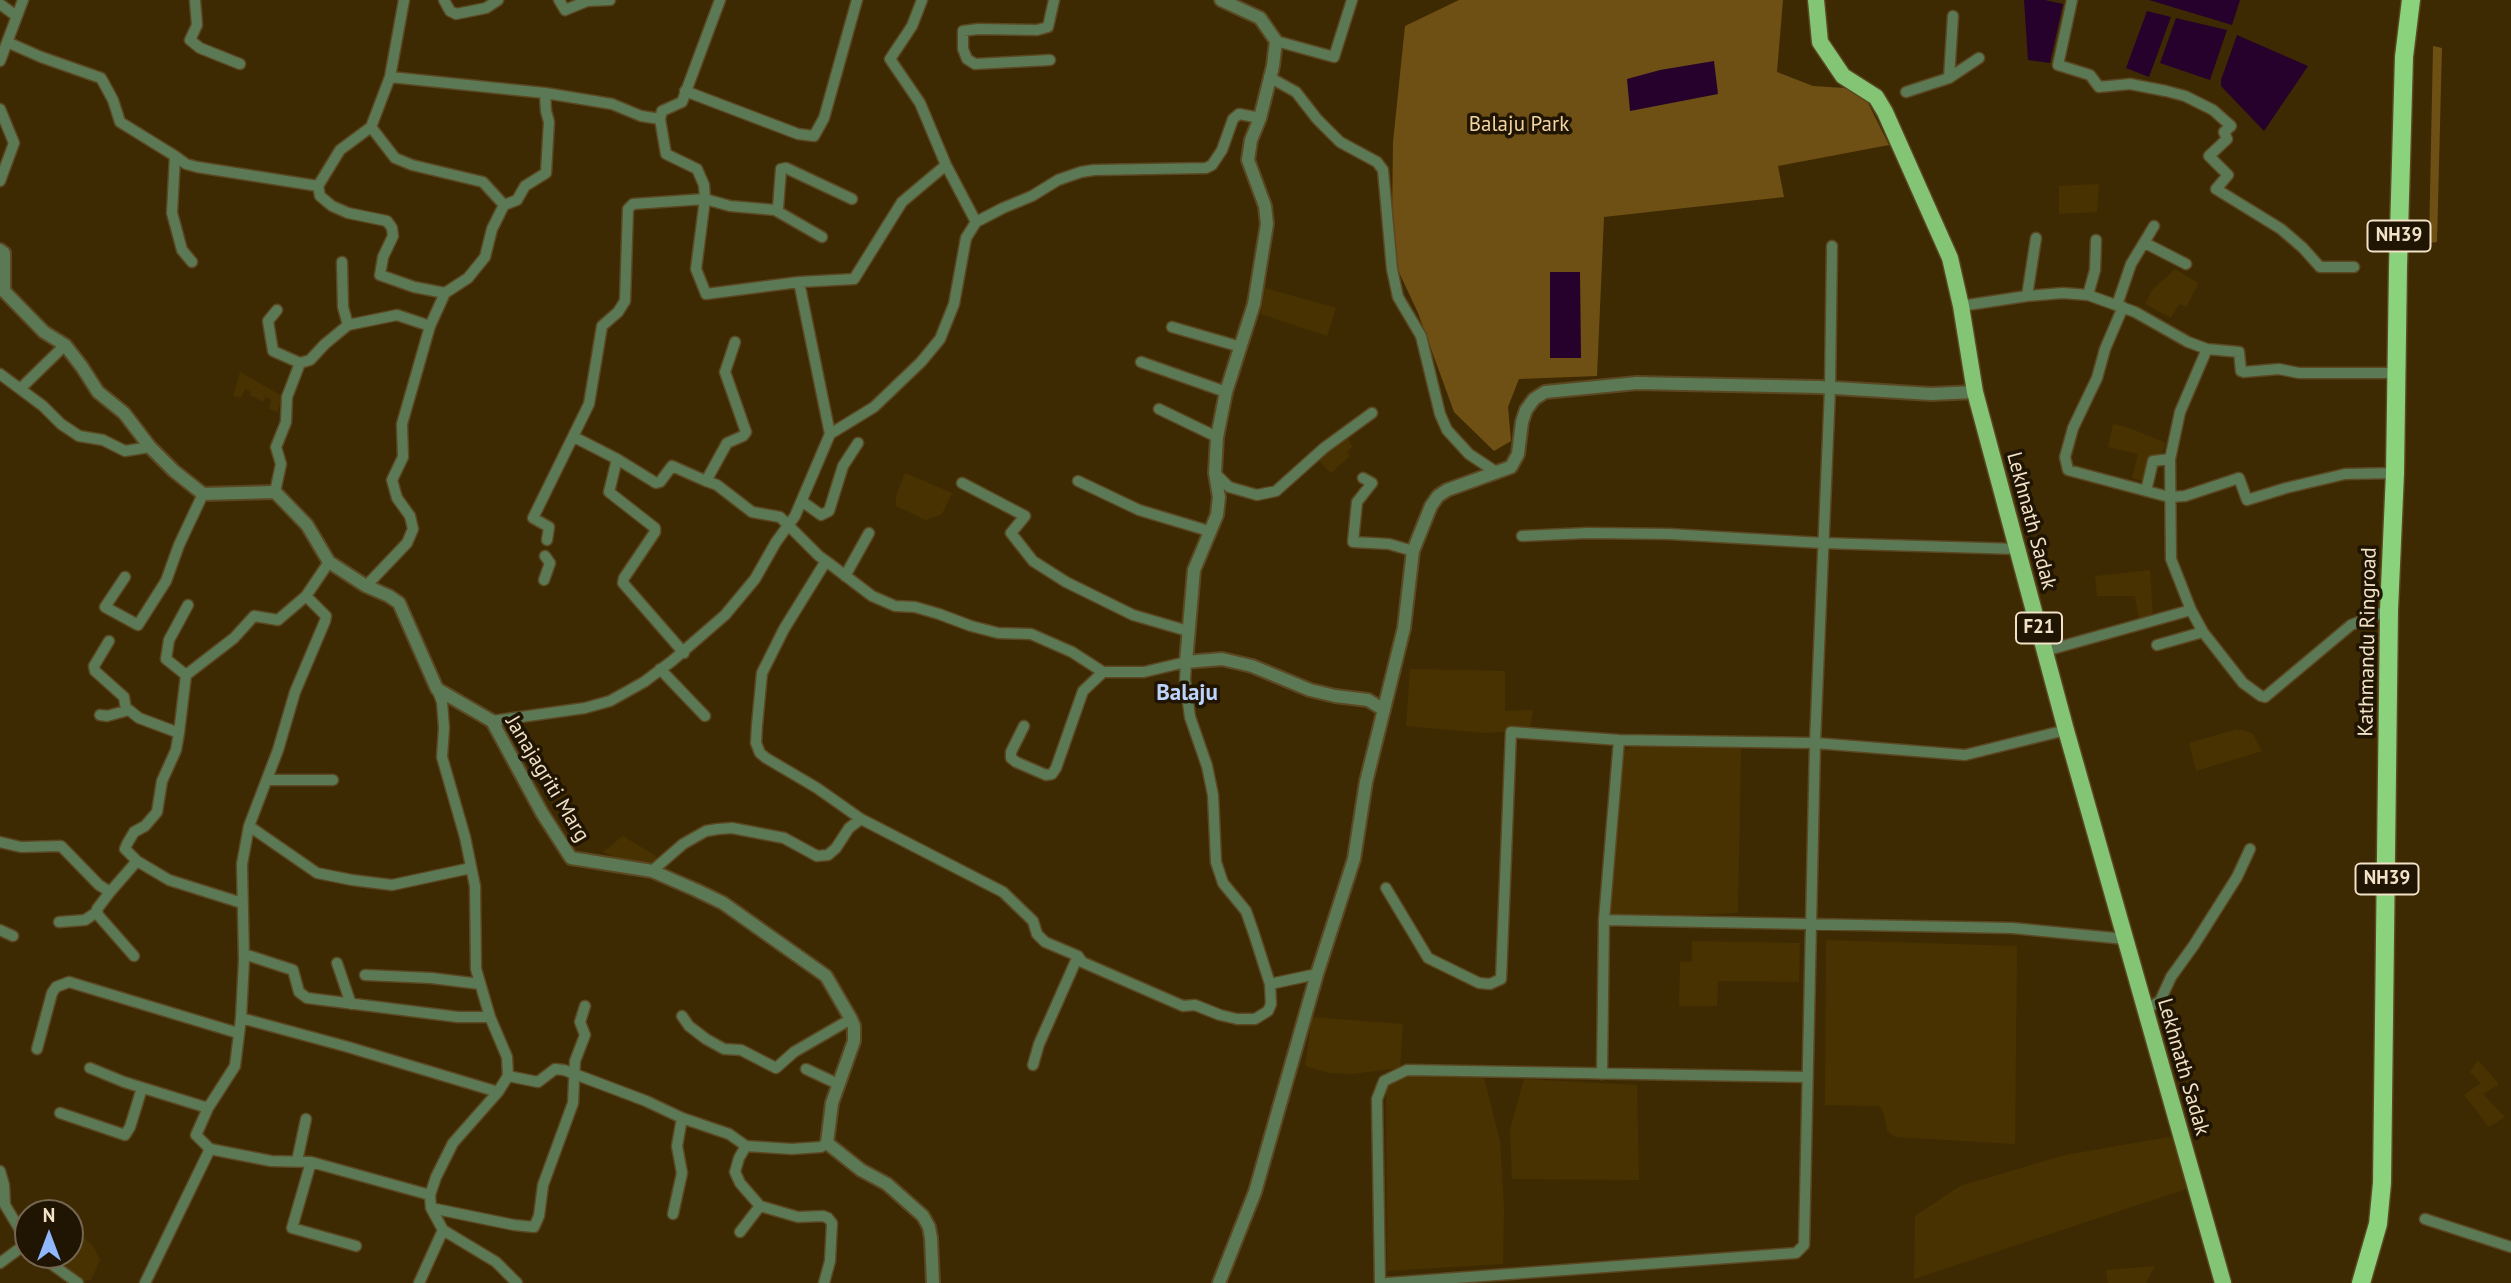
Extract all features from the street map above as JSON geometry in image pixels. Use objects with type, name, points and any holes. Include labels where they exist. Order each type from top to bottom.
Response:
[{"type":"highway","name":"Kathmandu Ringroad","points":[[2361,1283],[2378,1224],[2382,1183],[2389,610],[2395,473],[2404,57],[2411,0]]},
{"type":"main road","name":"Lekhnath Sadak","points":[[1816,0],[1821,42],[1843,76],[1876,97],[1885,112],[1950,258],[1975,392],[2066,730],[2223,1283]]},
{"type":"street","points":[[0,61],[15,15],[23,0]]},
{"type":"street","points":[[195,0],[197,24],[190,40],[200,48],[240,64]]},
{"type":"street","points":[[319,191],[340,150],[371,127],[390,77],[404,0]]},
{"type":"street","points":[[444,0],[450,11],[456,14],[486,8],[498,0]]},
{"type":"street","points":[[559,0],[565,10],[587,1],[610,0]]},
{"type":"street","points":[[720,0],[682,102],[662,111],[660,119],[666,154],[697,169],[704,185],[705,199],[696,269],[706,295],[799,282],[854,279],[902,202],[946,165]]},
{"type":"street","points":[[685,91],[798,134],[814,136],[824,118],[857,0]]},
{"type":"street","points":[[922,0],[912,26],[890,59],[920,103],[946,165],[976,222]]},
{"type":"street","points":[[1050,60],[975,64],[967,59],[963,50],[963,31],[1037,30],[1048,27],[1054,0]]},
{"type":"street","points":[[1221,0],[1260,18],[1276,41],[1334,57],[1352,0]]},
{"type":"street","points":[[2072,0],[2058,65],[2090,75],[2099,87],[2130,83],[2185,96],[2213,110],[2231,126],[2224,132],[2227,139],[2209,156],[2228,175],[2216,188],[2281,229],[2320,267],[2354,267]]},
{"type":"street","points":[[0,4],[15,15]]},
{"type":"street","points":[[1949,78],[1953,16]]},
{"type":"street","points":[[826,561],[784,629],[762,673],[756,743],[760,753],[861,819],[1003,892],[1033,921],[1037,934],[1045,942],[1078,956],[1082,962],[1103,973],[1171,1003],[1195,1005],[1220,1015],[1255,1019],[1268,1011],[1271,1004],[1270,984],[1246,911],[1218,873],[1213,795],[1207,766],[1190,717],[1185,680],[1194,570],[1217,515],[1217,438],[1226,392],[1254,304],[1268,224],[1265,206],[1248,160],[1251,140],[1273,66],[1276,41]]},
{"type":"street","points":[[7,42],[101,78],[113,100],[120,122],[186,164],[319,191],[332,206],[348,213],[387,221],[393,236],[383,257],[380,275],[414,287],[445,293]]},
{"type":"street","points":[[1906,92],[1949,78],[1979,58]]},
{"type":"street","points":[[390,77],[545,93],[612,104],[641,117],[660,119]]},
{"type":"street","points":[[1269,77],[1296,92],[1340,142],[1373,159],[1383,170],[1392,269],[1398,297],[1421,336],[1440,414],[1447,430],[1469,454],[1496,472]]},
{"type":"street","points":[[366,586],[407,543],[413,529],[410,516],[397,498],[392,480],[403,457],[402,424],[430,326],[445,293],[468,278],[485,257],[492,229],[504,205],[517,200],[525,186],[547,173],[550,121],[546,111],[545,93]]},
{"type":"street","points":[[0,109],[15,144],[0,181]]},
{"type":"street","points":[[492,721],[585,708],[610,701],[644,682],[684,653],[732,606],[755,579],[803,502],[814,468],[830,434],[874,407],[921,362],[940,339],[954,304],[966,238],[976,222],[1032,196],[1058,180],[1081,172],[1206,168],[1222,150],[1233,118],[1240,114],[1259,118]]},
{"type":"street","points":[[371,127],[394,158],[412,165],[484,182],[504,205]]},
{"type":"street","points":[[175,156],[172,213],[182,250],[192,262]]},
{"type":"street","points":[[775,210],[778,208],[781,169],[786,168],[852,199]]},
{"type":"street","points":[[547,540],[549,527],[533,518],[589,404],[602,326],[618,312],[625,301],[628,209],[634,204],[705,199],[730,206],[775,210],[822,237]]},
{"type":"street","points":[[2154,226],[2125,276],[2120,306],[2097,378],[2073,428],[2065,457],[2068,470],[2169,497],[2185,496],[2236,477],[2239,478],[2247,500],[2345,474],[2395,473]]},
{"type":"street","points":[[2027,296],[2036,238]]},
{"type":"street","points":[[2088,295],[2095,270],[2096,240]]},
{"type":"street","points":[[2145,243],[2186,264]]},
{"type":"street","points":[[1387,1283],[1536,1278],[1796,1253],[1804,1245],[1815,743],[1830,389],[1832,246]]},
{"type":"street","points":[[0,250],[4,253],[2,292],[44,332],[65,345],[98,392],[124,412],[149,447],[174,471],[202,494],[275,492],[307,525],[329,562],[399,603],[442,702],[442,757],[465,837],[475,886],[476,969],[490,1017],[505,1050],[508,1076],[498,1092],[453,1143],[436,1177],[430,1195],[431,1209],[443,1230],[496,1262],[517,1283]]},
{"type":"street","points":[[342,262],[343,307],[348,325]]},
{"type":"street","points":[[799,282],[830,434]]},
{"type":"street","points":[[1961,306],[2027,296],[2063,293],[2088,295],[2154,321],[2188,342],[2207,349],[2239,352],[2241,371],[2244,373],[2279,369],[2299,373],[2396,373]]},
{"type":"street","points":[[276,310],[268,321],[273,351],[300,363],[310,360],[348,325],[397,315],[430,326]]},
{"type":"street","points":[[1172,327],[1241,347]]},
{"type":"street","points":[[706,481],[727,443],[746,432],[725,372],[735,342]]},
{"type":"street","points":[[20,389],[65,345]]},
{"type":"street","points":[[2207,349],[2180,412],[2170,459],[2169,497],[2169,551],[2191,610],[2203,632],[2244,683],[2265,697],[2351,625],[2389,610]]},
{"type":"street","points":[[1141,362],[1226,392]]},
{"type":"street","points":[[275,492],[281,464],[276,447],[286,422],[286,397],[300,363]]},
{"type":"street","points":[[0,374],[79,436],[103,440],[125,452],[149,447]]},
{"type":"street","points":[[1219,1283],[1255,1192],[1317,974],[1354,859],[1366,782],[1404,628],[1413,551],[1431,506],[1438,496],[1447,490],[1511,467],[1518,454],[1526,410],[1534,399],[1545,392],[1637,383],[1931,394],[1975,392]]},
{"type":"street","points":[[1159,409],[1217,438]]},
{"type":"street","points":[[1215,473],[1228,487],[1257,495],[1276,491],[1324,448],[1372,413]]},
{"type":"street","points":[[574,437],[656,483],[660,482],[672,466],[718,485],[752,512],[780,517],[845,576],[872,596],[895,606],[915,607],[998,633],[1031,634],[1072,652],[1103,672],[1144,673],[1186,662],[1222,659],[1252,666],[1310,690],[1368,700],[1384,710]]},
{"type":"street","points":[[803,502],[821,514],[830,511],[843,466],[858,443]]},
{"type":"street","points":[[617,459],[609,492],[655,528],[623,583],[684,653]]},
{"type":"street","points":[[2146,491],[2153,461],[2170,459]]},
{"type":"street","points":[[1363,478],[1372,483],[1357,502],[1353,542],[1389,544],[1413,551]]},
{"type":"street","points":[[1078,481],[1139,510],[1209,531]]},
{"type":"street","points":[[962,484],[1025,516],[1012,533],[1033,561],[1066,582],[1133,615],[1188,631]]},
{"type":"street","points":[[125,577],[105,607],[138,625],[166,581],[202,494]]},
{"type":"street","points":[[845,576],[869,533]]},
{"type":"street","points":[[1522,536],[1588,533],[1669,534],[1822,543],[2017,549]]},
{"type":"street","points":[[544,580],[550,563],[545,556]]},
{"type":"street","points":[[242,903],[169,880],[136,861],[125,849],[134,832],[145,826],[157,811],[162,781],[176,750],[180,733],[186,675],[234,638],[254,616],[278,620],[306,596],[329,562]]},
{"type":"street","points":[[306,596],[326,616],[325,621],[295,692],[278,750],[249,826],[242,864],[244,954],[241,1018],[235,1066],[208,1108],[196,1135],[210,1149],[271,1161],[311,1163],[430,1195]]},
{"type":"street","points":[[186,675],[166,659],[169,640],[188,605]]},
{"type":"street","points":[[2045,651],[2191,610]]},
{"type":"street","points":[[2157,645],[2203,632]]},
{"type":"street","points":[[109,641],[94,666],[95,671],[124,697],[127,710],[139,718],[180,733]]},
{"type":"street","points":[[660,669],[705,716]]},
{"type":"street","points":[[1024,726],[1011,752],[1011,758],[1046,775],[1052,774],[1083,691],[1103,672]]},
{"type":"street","name":"Janajagriti Marg","points":[[437,689],[492,721],[542,813],[571,858],[652,871],[723,903],[826,976],[851,1019]]},
{"type":"street","points":[[100,715],[112,715],[127,710]]},
{"type":"street","points":[[1386,888],[1428,958],[1479,983],[1490,984],[1501,979],[1510,732],[1619,740],[1815,743],[1965,755],[2066,730]]},
{"type":"street","points":[[1602,1074],[1604,920],[1619,740]]},
{"type":"street","points":[[267,780],[333,779]]},
{"type":"street","points":[[652,871],[683,844],[706,831],[718,829],[732,828],[784,838],[817,856],[828,855],[849,828],[861,819]]},
{"type":"street","points":[[249,826],[317,873],[352,880],[392,885],[471,868]]},
{"type":"street","points":[[0,842],[21,847],[61,846],[92,878],[110,892]]},
{"type":"street","points":[[2146,1009],[2160,1001],[2171,977],[2237,877],[2250,849]]},
{"type":"street","points":[[59,922],[85,920],[97,912],[136,861]]},
{"type":"street","points":[[97,912],[134,956]]},
{"type":"street","points":[[1604,920],[2011,928],[2125,939]]},
{"type":"street","points":[[0,930],[13,936]]},
{"type":"street","points":[[244,954],[293,970],[299,992],[307,998],[458,1017],[490,1017]]},
{"type":"street","points":[[1033,1065],[1039,1044],[1078,956]]},
{"type":"street","points":[[337,963],[351,1004]]},
{"type":"street","points":[[1270,984],[1317,974]]},
{"type":"street","points":[[365,975],[421,977],[480,984]]},
{"type":"street","points":[[37,1049],[52,993],[56,986],[69,982],[238,1033]]},
{"type":"street","points":[[431,1209],[534,1227],[543,1185],[573,1103],[575,1061],[584,1035],[580,1023],[585,1006]]},
{"type":"street","points":[[508,1076],[538,1082],[555,1069],[574,1073],[682,1118],[729,1134],[746,1146],[792,1149],[821,1147],[827,1143],[832,1102],[854,1041],[851,1019],[794,1052],[776,1068],[741,1050],[724,1049],[689,1026],[682,1016]]},
{"type":"street","points":[[241,1018],[498,1092]]},
{"type":"street","points":[[90,1068],[142,1088],[208,1108]]},
{"type":"street","points":[[806,1069],[838,1084]]},
{"type":"street","points":[[1380,1283],[1377,1099],[1384,1081],[1407,1070],[1807,1077]]},
{"type":"street","points":[[60,1113],[125,1135],[142,1088]]},
{"type":"street","points":[[673,1214],[682,1173],[677,1146],[682,1118]]},
{"type":"street","points":[[297,1161],[306,1119]]},
{"type":"street","points":[[827,1143],[861,1170],[887,1184],[923,1216],[931,1238],[933,1283]]},
{"type":"street","points":[[746,1146],[739,1158],[736,1172],[740,1183],[760,1206],[798,1217],[823,1216],[832,1223],[830,1261],[824,1283]]},
{"type":"street","points":[[145,1283],[210,1149]]},
{"type":"street","points":[[311,1163],[292,1228],[356,1246]]},
{"type":"street","points":[[0,1171],[5,1205],[14,1220]]},
{"type":"street","points":[[740,1232],[760,1206]]},
{"type":"street","points":[[2424,1219],[2511,1247]]},
{"type":"street","points":[[419,1283],[443,1230]]},
{"type":"street","points":[[58,1269],[78,1283]]},
{"type":"shaded area","points":[[2024,0],[2045,0],[2063,4],[2050,63],[2028,60]]},
{"type":"shaded area","points":[[2149,0],[2240,0],[2232,25]]},
{"type":"shaded area","points":[[2147,11],[2171,17],[2149,77],[2126,68]]},
{"type":"shaded area","points":[[2176,18],[2227,30],[2210,80],[2160,63]]},
{"type":"shaded area","points":[[2237,35],[2308,66],[2264,131],[2221,86]]},
{"type":"shaded area","points":[[1714,61],[1718,94],[1630,111],[1627,79],[1660,70]]},
{"type":"shaded area","points":[[2099,184],[2097,212],[2059,214],[2059,186]]},
{"type":"shaded area","points":[[2175,269],[2198,283],[2187,307],[2179,304],[2171,318],[2145,304],[2153,289]]},
{"type":"shaded area","points":[[1550,272],[1580,272],[1581,358],[1550,358]]},
{"type":"shaded area","points":[[1265,288],[1336,308],[1327,336],[1261,314]]},
{"type":"shaded area","points":[[240,372],[282,396],[278,412],[269,409],[271,400],[266,397],[263,402],[245,389],[241,398],[233,396]]},
{"type":"shaded area","points":[[2113,424],[2166,443],[2150,483],[2132,478],[2138,454],[2108,447]]},
{"type":"shaded area","points":[[1347,436],[1352,447],[1347,452],[1350,456],[1331,473],[1318,460],[1324,452]]},
{"type":"shaded area","points":[[905,473],[952,493],[942,514],[926,520],[896,506],[896,496]]},
{"type":"shaded area","points":[[2150,570],[2153,618],[2139,620],[2135,596],[2097,596],[2095,576]]},
{"type":"shaded area","points":[[1410,669],[1505,671],[1505,711],[1533,710],[1530,730],[1484,733],[1406,726]]},
{"type":"shaded area","points":[[2237,729],[2252,733],[2262,751],[2196,771],[2189,743]]},
{"type":"shaded area","points":[[1643,744],[1741,747],[1738,913],[1609,919],[1620,751]]},
{"type":"shaded area","points":[[623,836],[656,856],[655,866],[620,860],[603,852]]},
{"type":"shaded area","points":[[1826,940],[2017,946],[2015,1144],[1895,1137],[1887,1131],[1884,1113],[1879,1106],[1825,1105]]},
{"type":"shaded area","points":[[1692,941],[1800,943],[1799,982],[1718,981],[1717,1006],[1679,1006],[1680,962],[1692,962]]},
{"type":"shaded area","points":[[1312,1017],[1403,1024],[1400,1068],[1352,1074],[1330,1073],[1305,1066]]},
{"type":"shaded area","points":[[2478,1060],[2499,1084],[2483,1094],[2505,1117],[2489,1127],[2464,1095],[2481,1083],[2470,1072]]},
{"type":"shaded area","points":[[1411,1073],[1484,1077],[1500,1142],[1504,1206],[1503,1264],[1387,1271],[1386,1087]]},
{"type":"shaded area","points":[[1524,1079],[1637,1085],[1639,1180],[1512,1179],[1510,1130]]},
{"type":"shaded area","points":[[2181,1135],[2195,1186],[1914,1279],[1915,1216],[1960,1186],[2065,1155]]},
{"type":"shaded area","points":[[84,1238],[92,1244],[100,1260],[91,1280],[81,1281],[68,1269],[84,1269]]},
{"type":"shaded area","points":[[2155,1266],[2146,1283],[2108,1283],[2106,1270]]},
{"type":"green space","name":"Balaju Park","points":[[1459,0],[1783,0],[1777,72],[1813,86],[1861,89],[1889,145],[1778,166],[1784,197],[1604,217],[1597,376],[1519,379],[1508,407],[1511,441],[1494,451],[1454,412],[1418,313],[1398,270],[1392,225],[1393,142],[1405,26]]},
{"type":"green space","points":[[2433,46],[2442,48],[2437,242],[2429,243]]},
{"type":"district","name":"Balaju","points":[[1187,693]]}]
